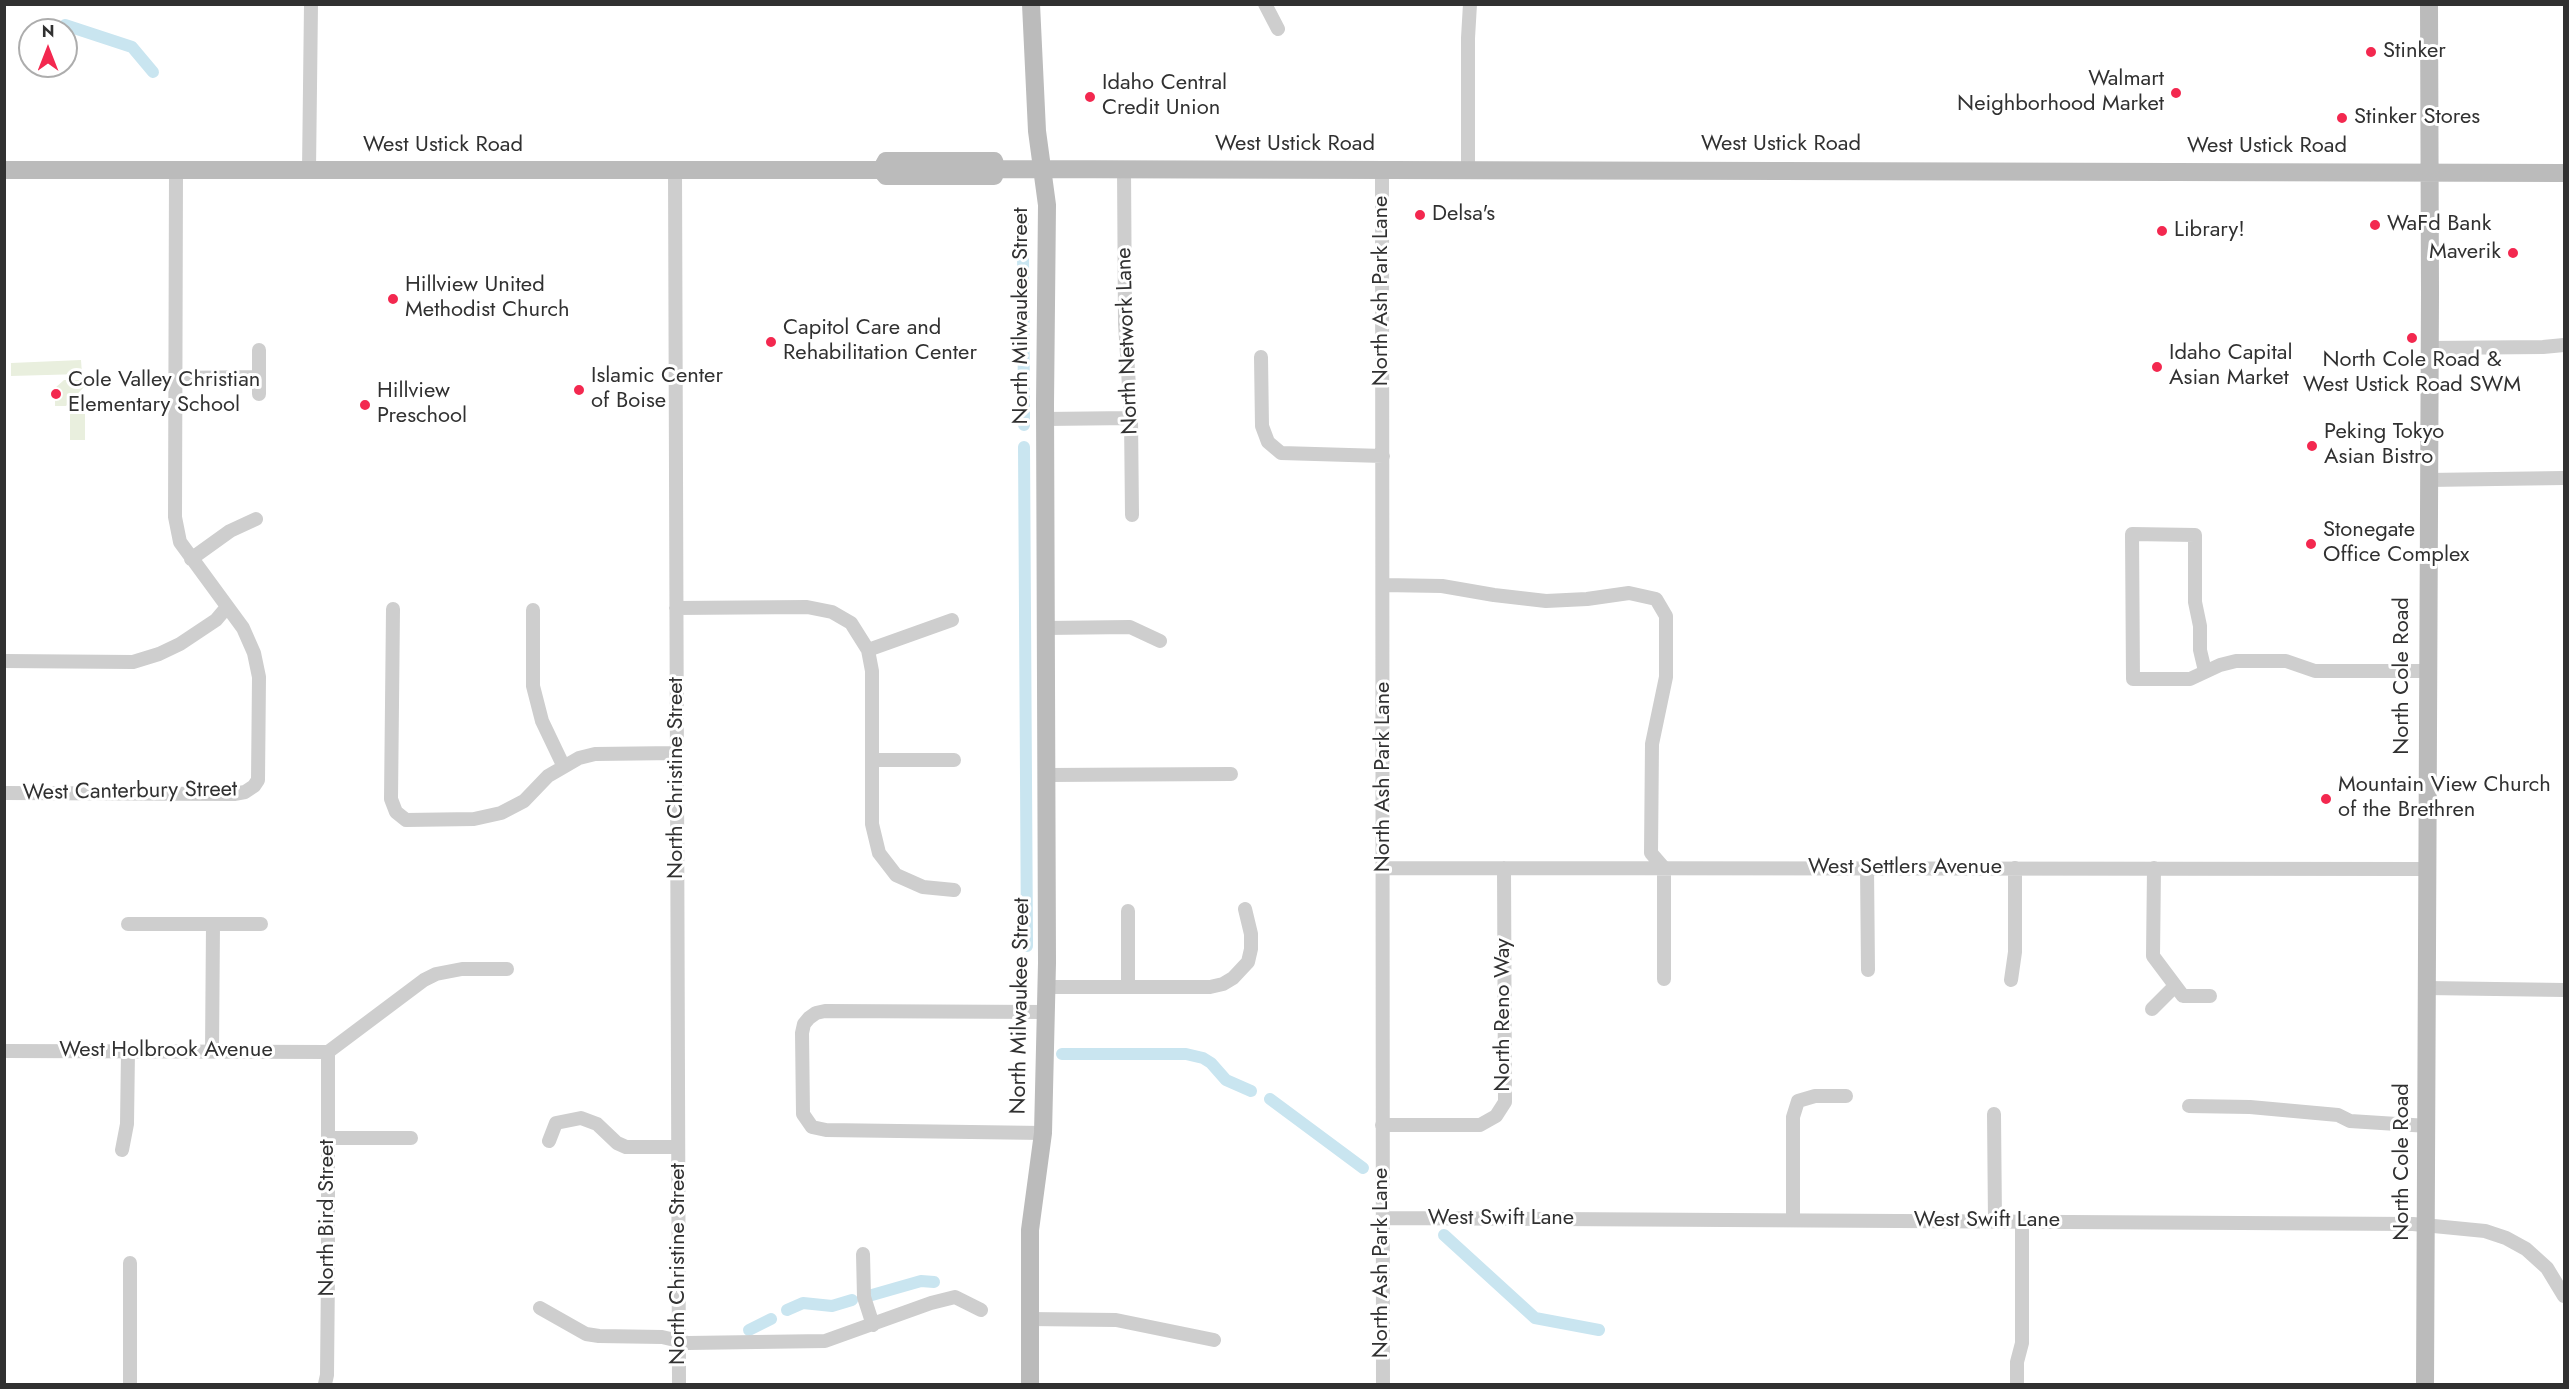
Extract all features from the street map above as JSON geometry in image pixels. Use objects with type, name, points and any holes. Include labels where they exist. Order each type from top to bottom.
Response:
[{"type":"main road","name":"North Milwaukee Street","points":[[1029,1384],[1030,1230],[1043,1133],[1047,775],[1045,419],[1047,205],[1041,168],[1032,59],[1031,4]]},
{"type":"main road","name":"North Cole Road","points":[[2425,1384],[2428,1126],[2429,4]]},
{"type":"main road","name":"West Ustick Road","points":[[4,170],[881,170],[886,176],[994,176],[997,169],[1041,168],[2565,172]]},
{"type":"street","points":[[309,170],[311,4]]},
{"type":"street","points":[[1265,4],[1278,29]]},
{"type":"street","points":[[1468,169],[1470,4]]},
{"type":"street","name":"North Network Lane","points":[[1124,168],[1125,323],[1131,418],[1132,514]]},
{"type":"street","name":"North Ash Park Lane","points":[[1382,169],[1383,1384]]},
{"type":"street","points":[[4,661],[133,662],[159,654],[180,644],[216,620],[226,607],[180,542],[175,517],[176,170]]},
{"type":"street","name":"North Christine Street","points":[[675,171],[679,1384]]},
{"type":"street","points":[[2429,348],[2565,345]]},
{"type":"street","points":[[258,394],[259,350]]},
{"type":"street","points":[[1261,357],[1262,426],[1268,442],[1281,453],[1383,456]]},
{"type":"street","points":[[176,378],[259,377]]},
{"type":"street","points":[[1045,419],[1131,418]]},
{"type":"street","points":[[2428,480],[2565,478]]},
{"type":"street","points":[[191,559],[230,531],[256,519]]},
{"type":"street","points":[[2205,671],[2200,650],[2200,626],[2194,602],[2195,535],[2132,534],[2133,679],[2190,679],[2205,671],[2236,661],[2286,661],[2315,671],[2427,671]]},
{"type":"street","points":[[1383,585],[1442,586],[1546,601],[1587,599],[1629,593],[1656,599],[1665,616],[1666,677],[1652,744],[1651,853],[1664,868],[1664,979]]},
{"type":"street","name":"West Canterbury Street","points":[[4,793],[234,794],[254,786],[260,771],[258,677],[254,653],[243,628],[226,607]]},
{"type":"street","points":[[676,608],[807,607],[832,612],[851,623],[868,650],[872,671],[872,824],[879,852],[896,875],[923,887],[954,890]]},
{"type":"street","points":[[393,609],[391,799],[396,812],[406,819],[474,819],[501,813],[524,801],[548,776],[563,765],[595,754],[677,753]]},
{"type":"street","points":[[533,610],[533,686],[542,722],[563,765]]},
{"type":"street","points":[[868,650],[952,620]]},
{"type":"street","points":[[1046,628],[1130,627],[1160,641]]},
{"type":"street","points":[[872,760],[954,760]]},
{"type":"street","points":[[1047,775],[1231,774]]},
{"type":"street","name":"West Settlers Avenue","points":[[1384,868],[2427,869]]},
{"type":"street","name":"North Reno Way","points":[[1382,1125],[1480,1125],[1496,1116],[1504,1101],[1504,868]]},
{"type":"street","points":[[1867,868],[1868,970]]},
{"type":"street","points":[[2011,980],[2015,952],[2015,868]]},
{"type":"street","points":[[2154,868],[2153,956],[2183,996],[2210,996]]},
{"type":"street","points":[[1046,987],[1210,987],[1233,978],[1248,962],[1251,949],[1251,934],[1245,909]]},
{"type":"street","points":[[1128,911],[1128,987]]},
{"type":"street","points":[[128,924],[261,924]]},
{"type":"street","points":[[212,1051],[213,924]]},
{"type":"street","points":[[328,1052],[424,980],[436,974],[462,969],[507,969]]},
{"type":"street","points":[[2152,1009],[2175,986]]},
{"type":"street","points":[[2427,988],[2565,990]]},
{"type":"street","points":[[1043,1133],[826,1130],[812,1127],[802,1114],[802,1033],[804,1024],[809,1018],[825,1011],[1046,1012]]},
{"type":"street","name":"West Holbrook Avenue","points":[[4,1051],[328,1052]]},
{"type":"street","points":[[122,1150],[127,1125],[128,1051]]},
{"type":"street","name":"North Bird Street","points":[[325,1384],[328,1340],[328,1052]]},
{"type":"street","points":[[1793,1220],[1793,1117],[1798,1101],[1815,1096],[1846,1096]]},
{"type":"street","points":[[2189,1106],[2250,1107],[2338,1115],[2350,1121],[2428,1126]]},
{"type":"street","points":[[1994,1114],[1995,1222]]},
{"type":"street","points":[[549,1142],[556,1123],[581,1118],[597,1124],[617,1143],[626,1147],[678,1147]]},
{"type":"street","points":[[328,1138],[411,1138]]},
{"type":"street","name":"West Swift Lane","points":[[1382,1218],[2427,1226],[2485,1232],[2506,1238],[2526,1249],[2547,1268],[2565,1296]]},
{"type":"street","points":[[2017,1384],[2017,1362],[2022,1343],[2022,1222]]},
{"type":"street","points":[[863,1254],[864,1297],[873,1325]]},
{"type":"street","points":[[130,1263],[130,1384]]},
{"type":"street","points":[[540,1308],[586,1334],[662,1337],[688,1343],[825,1341],[931,1303],[955,1297],[981,1310]]},
{"type":"street","points":[[1029,1319],[1116,1320],[1214,1341]]},
{"type":"green space","points":[[81,360],[82,374],[11,376],[11,363]]},
{"type":"green space","points":[[64,380],[84,380],[84,387],[66,406],[55,406],[55,388]]},
{"type":"green space","points":[[70,414],[85,414],[85,440],[70,440]]},
{"type":"waterway","points":[[78,29],[132,47],[153,72]]},
{"type":"waterway","points":[[1023,217],[1023,226]]},
{"type":"waterway","points":[[1023,247],[1024,425]]},
{"type":"waterway","points":[[1024,447],[1027,946]]},
{"type":"waterway","points":[[1062,1054],[1186,1054],[1203,1058],[1211,1063],[1226,1080],[1251,1091]]},
{"type":"waterway","points":[[1270,1099],[1363,1168]]},
{"type":"waterway","points":[[1444,1235],[1535,1318],[1599,1330]]},
{"type":"waterway","points":[[872,1295],[921,1281],[934,1282]]},
{"type":"waterway","points":[[787,1310],[803,1303],[832,1306],[852,1300]]},
{"type":"waterway","points":[[749,1330],[771,1319]]},
{"type":"place","name":"Stinker","points":[[2371,52]]},
{"type":"place","name":"Walmart Neighborhood Market","points":[[2176,93]]},
{"type":"place","name":"Idaho Central Credit Union","points":[[1090,97]]},
{"type":"place","name":"Stinker Stores","points":[[2342,118]]},
{"type":"place","name":"Delsa's","points":[[1420,215]]},
{"type":"place","name":"WaFd Bank","points":[[2375,225]]},
{"type":"place","name":"Library!","points":[[2162,231]]},
{"type":"place","name":"Maverik","points":[[2513,253]]},
{"type":"place","name":"Hillview United Methodist Church","points":[[393,299]]},
{"type":"place","name":"North Cole Road & West Ustick Road SWM","points":[[2412,338]]},
{"type":"place","name":"Capitol Care and Rehabilitation Center","points":[[771,342]]},
{"type":"place","name":"Idaho Capital Asian Market","points":[[2157,367]]},
{"type":"place","name":"Islamic Center of Boise","points":[[579,390]]},
{"type":"place","name":"Cole Valley Christian Elementary School","points":[[56,394]]},
{"type":"place","name":"Hillview Preschool","points":[[365,405]]},
{"type":"place","name":"Peking Tokyo Asian Bistro","points":[[2312,446]]},
{"type":"place","name":"Stonegate Office Complex","points":[[2311,544]]},
{"type":"place","name":"Mountain View Church of the Brethren","points":[[2326,799]]}]
